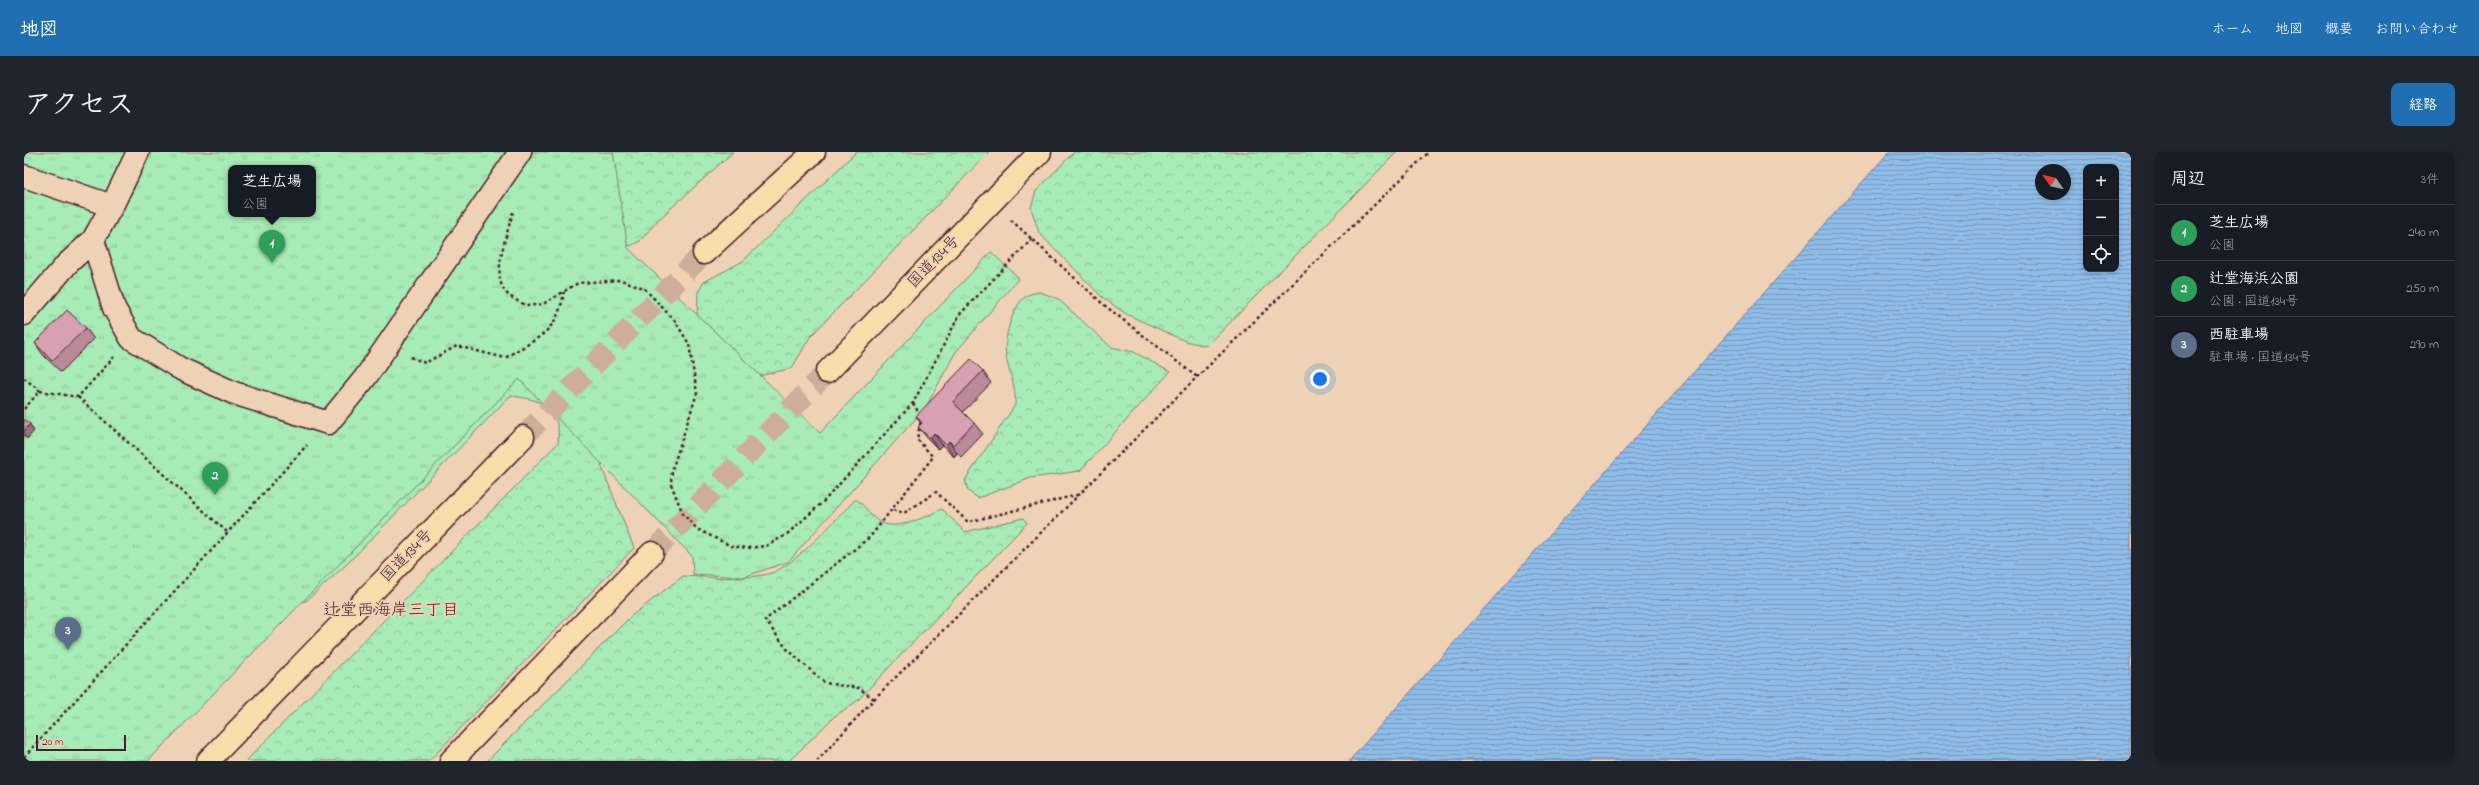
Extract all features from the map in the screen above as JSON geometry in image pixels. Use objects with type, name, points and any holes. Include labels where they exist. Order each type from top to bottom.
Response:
[{"type":"highway","points":[[704,253],[814,152]]},
{"type":"highway","name":"国道134号","points":[[827,372],[1040,152]]},
{"type":"highway","name":"国道134号","points":[[208,761],[523,437]]},
{"type":"highway","points":[[451,761],[652,553]]},
{"type":"street","points":[[24,314],[67,264],[93,240],[112,206],[138,152]]},
{"type":"street","points":[[93,240],[114,308],[131,338],[181,369],[234,393],[328,423],[349,399],[520,152]]},
{"type":"street","points":[[24,176],[112,206]]},
{"type":"path","points":[[817,761],[874,699],[1082,494],[1197,377],[1429,152]]},
{"type":"path","points":[[515,204],[500,264],[500,280],[504,291],[527,306],[543,304],[578,283],[621,280],[644,288],[675,321],[690,344],[697,393],[672,470],[671,484],[683,514],[697,529],[712,538],[731,546],[748,548],[766,546],[786,535],[824,501],[913,403],[960,314],[1032,239]]},
{"type":"path","points":[[1008,217],[1104,305],[1197,377]]},
{"type":"path","points":[[386,345],[426,363],[457,346],[505,358],[552,327],[561,311],[564,292]]},
{"type":"path","points":[[78,397],[131,338]]},
{"type":"path","points":[[24,378],[40,391],[78,397],[228,532]]},
{"type":"path","points":[[24,409],[40,391]]},
{"type":"path","points":[[874,699],[859,688],[825,683],[787,649],[765,620],[870,537],[893,510],[933,457],[917,439],[920,412],[913,403]]},
{"type":"path","points":[[24,757],[328,423]]},
{"type":"path","points":[[893,510],[904,513],[936,492],[968,522],[1082,494]]},
{"type":"green space","points":[[24,152],[613,152],[628,248],[820,433],[991,252],[1019,278],[955,353],[926,407],[788,562],[743,577],[693,574],[692,556],[519,379],[148,761],[24,761]]},
{"type":"green space","points":[[604,152],[733,152],[657,221],[640,241],[630,246],[623,242]]},
{"type":"green space","points":[[856,152],[989,152],[810,337],[792,368],[747,379],[697,319],[698,292],[704,282],[743,261]]},
{"type":"green space","points":[[1074,152],[1397,152],[1207,346],[1185,341],[1126,314],[1102,297],[1039,233],[1031,208],[1036,191]]},
{"type":"green space","points":[[1040,292],[1058,299],[1111,347],[1134,352],[1170,372],[1080,471],[1031,478],[978,498],[968,491],[965,480],[1015,405],[1014,387],[1005,350],[1007,332],[1017,306],[1029,294]]},
{"type":"green space","points":[[431,302],[620,444],[601,465],[634,548],[429,761],[246,761],[558,443],[556,421],[553,413],[547,407],[540,403],[521,397],[510,396],[347,564],[306,601],[292,603]]},
{"type":"green space","points":[[856,499],[875,519],[885,524],[893,525],[910,522],[942,509],[965,532],[1023,518],[1027,523],[857,701],[835,716],[789,761],[487,761],[630,617],[683,576],[726,578],[747,577],[768,574],[779,570],[826,530]]},
{"type":"water","points":[[1889,152],[2131,152],[2131,761],[1349,761]]},
{"type":"building","points":[[67,310],[86,328],[52,361],[35,343]]},
{"type":"building","points":[[971,359],[983,371],[953,402],[974,423],[953,445],[949,441],[946,445],[934,433],[930,438],[918,427],[922,423],[916,416]]},
{"type":"building","points":[[24,419],[30,424],[24,431]]},
{"type":"tunnel","points":[[523,437],[704,253]]},
{"type":"tunnel","points":[[652,553],[827,372]]},
{"type":"place","name":"芝生広場","points":[[272,263]]},
{"type":"place","name":"辻堂海浜公園","points":[[215,495]]},
{"type":"place","name":"西駐車場","points":[[68,650]]},
{"type":"district","name":"辻堂西海岸三丁目","points":[[391,610]]}]
